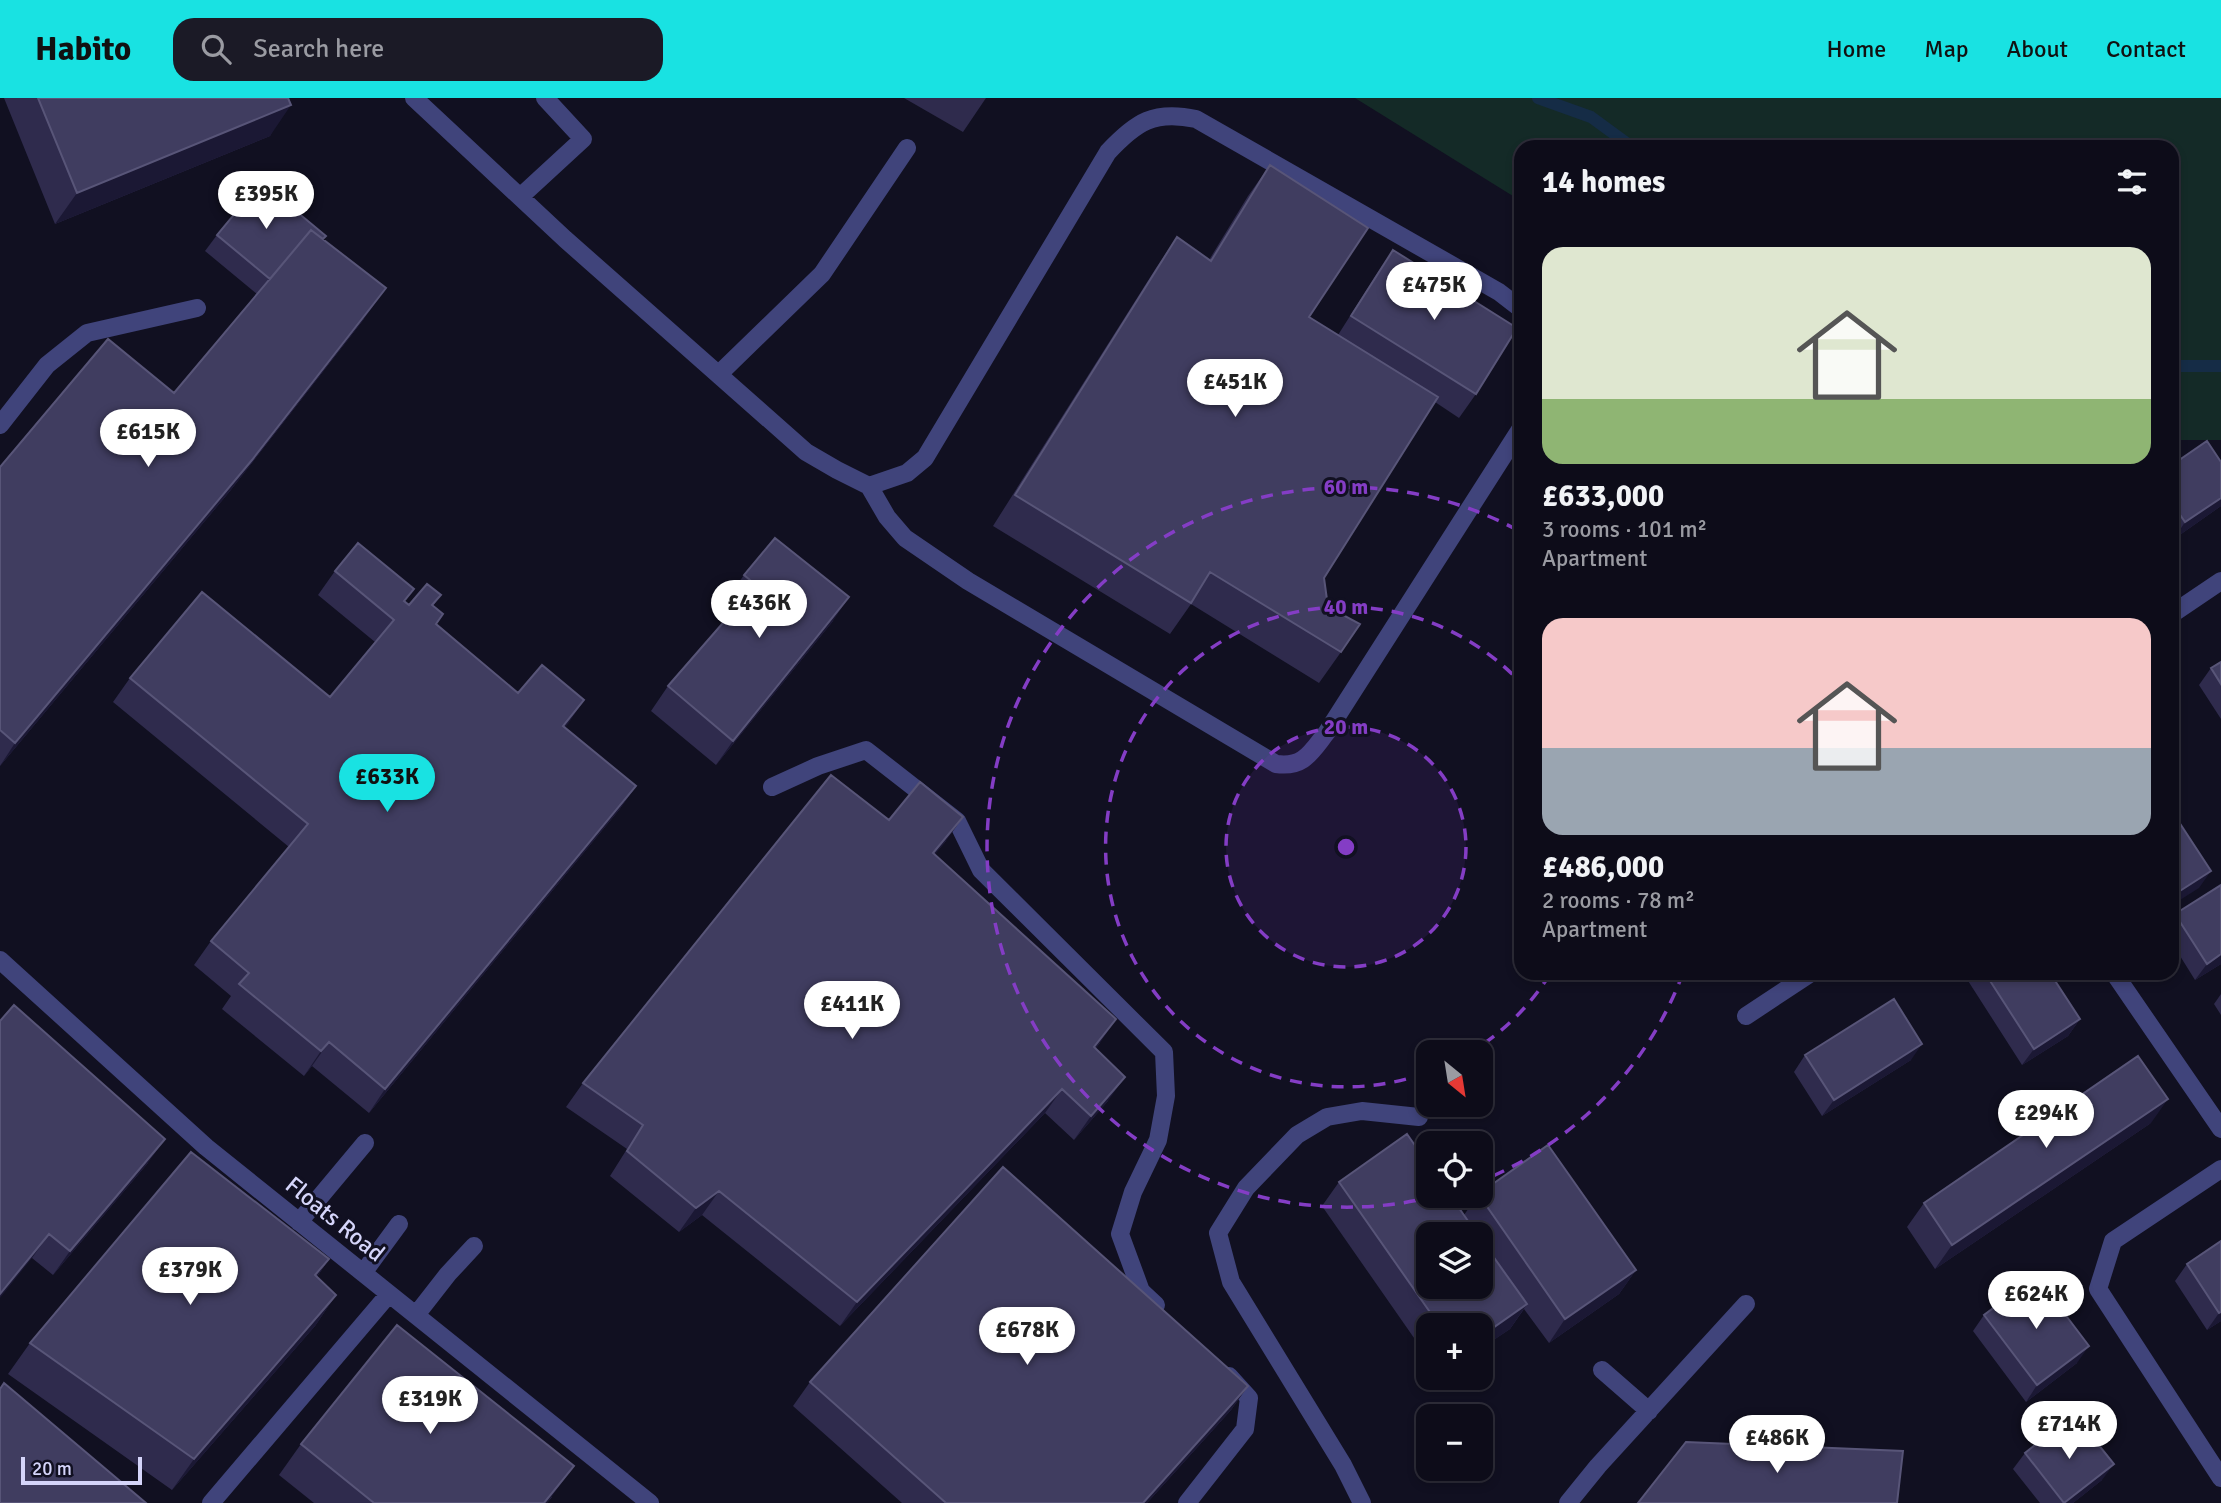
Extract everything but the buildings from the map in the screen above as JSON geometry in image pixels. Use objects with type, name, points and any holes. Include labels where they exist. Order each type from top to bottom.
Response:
[{"type":"street","points":[[414,98],[565,239],[806,452],[869,486],[887,517],[905,538],[968,580],[1245,748],[1276,764],[1292,766],[1306,758],[1326,732],[1514,439]]},
{"type":"street","points":[[520,197],[583,139],[545,98]]},
{"type":"street","points":[[869,486],[908,473],[925,458],[1108,152],[1130,129],[1155,118],[1176,115],[1196,119],[1499,292],[1514,304]]},
{"type":"street","points":[[719,374],[822,274],[906,148]]},
{"type":"street","points":[[0,425],[47,365],[88,333],[197,308]]},
{"type":"street","points":[[2179,609],[2221,581]]},
{"type":"street","points":[[772,787],[818,766],[866,750],[957,821],[981,870],[1164,1052],[1166,1096],[1158,1140],[1133,1192],[1120,1234],[1141,1291],[1171,1318]]},
{"type":"street","name":"Floats Road","points":[[0,960],[206,1147],[416,1315],[631,1497],[650,1503]]},
{"type":"street","points":[[1746,1016],[1800,980]]},
{"type":"street","points":[[2119,980],[2221,1129]]},
{"type":"street","points":[[1362,1503],[1343,1465],[1231,1282],[1218,1233],[1246,1188],[1297,1135],[1327,1117],[1362,1111],[1416,1117]]},
{"type":"street","points":[[299,1222],[365,1143]]},
{"type":"street","points":[[2221,1169],[2113,1241],[2098,1289],[2221,1478]]},
{"type":"street","points":[[363,1273],[399,1224]]},
{"type":"street","points":[[416,1315],[474,1246]]},
{"type":"street","points":[[211,1503],[389,1294]]},
{"type":"street","points":[[1568,1503],[1746,1304]]},
{"type":"street","points":[[1187,1503],[1245,1429],[1249,1398],[1218,1363]]},
{"type":"street","points":[[1602,1370],[1648,1411]]},
{"type":"green space","points":[[1355,98],[2221,98],[2221,440],[2179,440],[2179,140],[1514,140],[1514,197]]},
{"type":"waterway","points":[[1538,98],[1591,117],[1622,140]]},
{"type":"waterway","points":[[2179,366],[2221,366]]}]
